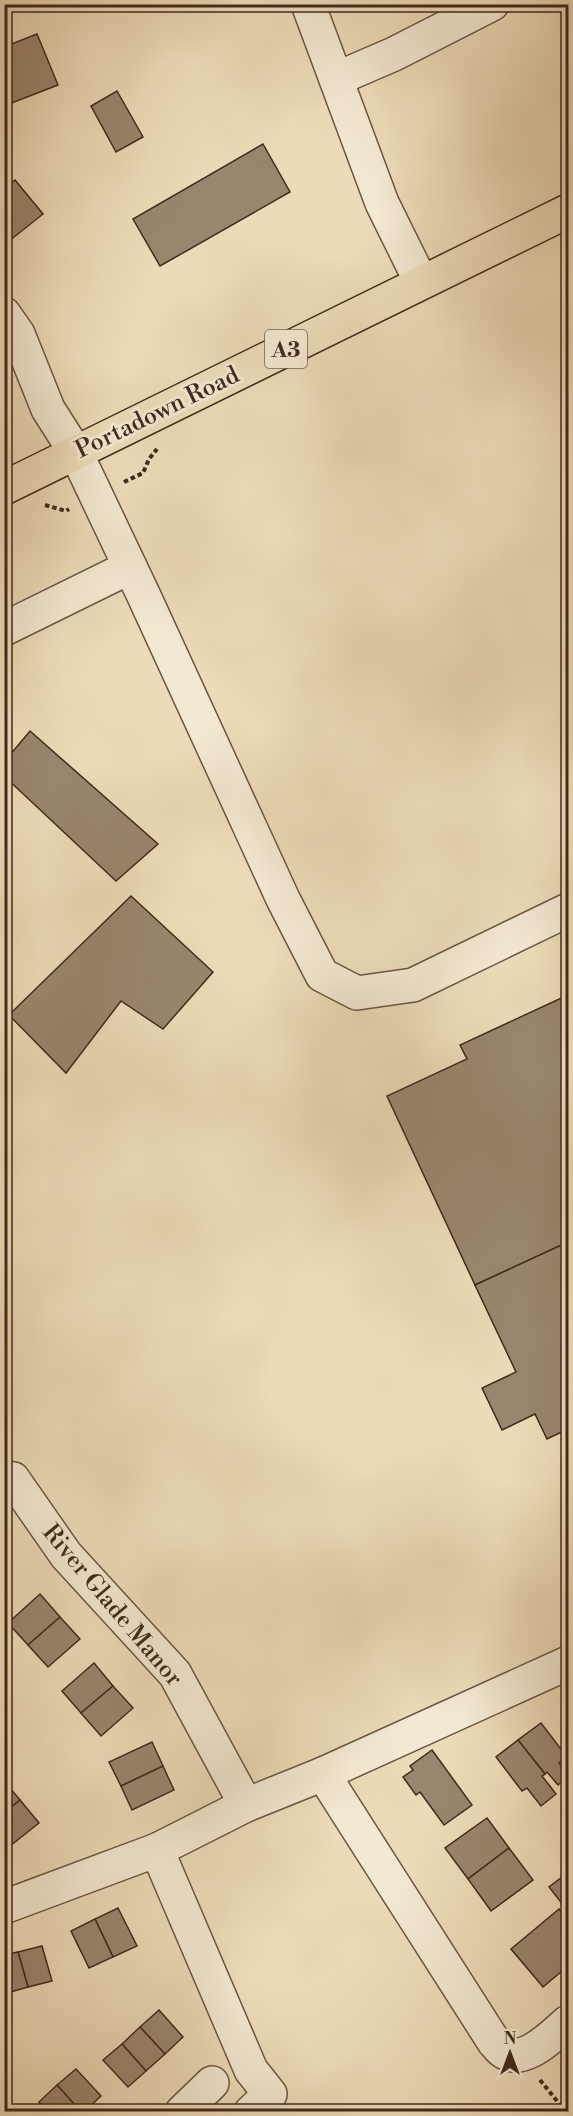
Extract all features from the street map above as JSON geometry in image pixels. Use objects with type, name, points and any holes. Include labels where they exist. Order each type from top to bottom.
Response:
[{"type":"highway","name":"Portadown Road","points":[[4,488],[568,211]]},
{"type":"street","points":[[308,4],[381,202],[421,282]]},
{"type":"street","points":[[336,79],[394,54],[492,4]]},
{"type":"street","points":[[4,314],[18,333],[48,409],[76,453],[283,899],[322,975],[357,993],[413,985],[568,910]]},
{"type":"street","points":[[4,629],[130,567]]},
{"type":"street","name":"River Glade Manor","points":[[4,1478],[13,1479],[66,1555],[175,1674],[246,1805]]},
{"type":"street","points":[[4,1907],[157,1850],[246,1805],[323,1774],[568,1663]]},
{"type":"street","points":[[323,1774],[494,2042],[505,2053],[522,2055],[540,2046],[568,2022]]},
{"type":"street","points":[[157,1850],[251,2070],[270,2094],[251,2112]]},
{"type":"street","points":[[182,2112],[212,2083]]},
{"type":"path","points":[[522,2055],[532,2071],[566,2112]]},
{"type":"building","points":[[37,34],[58,85],[4,106],[4,47]]},
{"type":"building","points":[[117,91],[143,137],[116,152],[91,106]]},
{"type":"building","points":[[263,144],[290,192],[160,266],[133,219]]},
{"type":"building","points":[[15,180],[43,214],[4,245],[4,189]]},
{"type":"building","points":[[30,731],[158,844],[116,881],[4,776],[4,762]]},
{"type":"building","points":[[131,896],[213,972],[163,1029],[121,1001],[66,1073],[9,1015]]},
{"type":"building","points":[[568,995],[568,1242],[475,1285],[387,1096],[467,1059],[460,1045]]},
{"type":"building","points":[[568,1242],[568,1429],[547,1439],[535,1414],[502,1430],[482,1388],[516,1372],[475,1285]]},
{"type":"building","points":[[40,1594],[60,1617],[28,1645],[8,1623]]},
{"type":"building","points":[[60,1617],[80,1639],[48,1667],[28,1645]]},
{"type":"building","points":[[94,1663],[113,1686],[81,1713],[62,1691]]},
{"type":"building","points":[[113,1686],[133,1708],[101,1736],[81,1713]]},
{"type":"building","points":[[541,1723],[567,1757],[559,1763],[568,1777],[558,1785],[547,1772],[545,1774],[518,1740]]},
{"type":"building","points":[[518,1740],[545,1774],[542,1776],[556,1794],[541,1806],[527,1788],[522,1791],[496,1757]]},
{"type":"building","points":[[152,1742],[163,1766],[121,1786],[109,1762]]},
{"type":"building","points":[[432,1750],[472,1805],[444,1825],[420,1792],[416,1795],[403,1777],[413,1770],[410,1766]]},
{"type":"building","points":[[163,1766],[174,1790],[132,1810],[121,1786]]},
{"type":"building","points":[[4,1781],[20,1800],[4,1813]]},
{"type":"building","points":[[20,1800],[39,1823],[5,1850],[4,1813]]},
{"type":"building","points":[[487,1818],[509,1848],[468,1879],[445,1848]]},
{"type":"building","points":[[509,1848],[533,1880],[491,1911],[468,1879]]},
{"type":"building","points":[[566,1874],[568,1877],[567,1910],[549,1887]]},
{"type":"building","points":[[118,1908],[137,1946],[113,1957],[95,1919]]},
{"type":"building","points":[[559,1909],[568,1921],[568,1966],[543,1987],[511,1949]]},
{"type":"building","points":[[95,1919],[113,1957],[89,1968],[71,1931]]},
{"type":"building","points":[[42,1946],[52,1981],[28,1987],[18,1952]]},
{"type":"building","points":[[18,1952],[28,1987],[4,1994],[4,1955]]},
{"type":"building","points":[[159,2010],[183,2037],[165,2054],[140,2027]]},
{"type":"building","points":[[140,2027],[165,2054],[146,2071],[122,2044]]},
{"type":"building","points":[[122,2044],[146,2071],[128,2087],[103,2060]]},
{"type":"building","points":[[76,2069],[101,2096],[84,2112],[81,2112],[57,2085]]},
{"type":"building","points":[[57,2085],[81,2112],[47,2112],[39,2102]]}]
